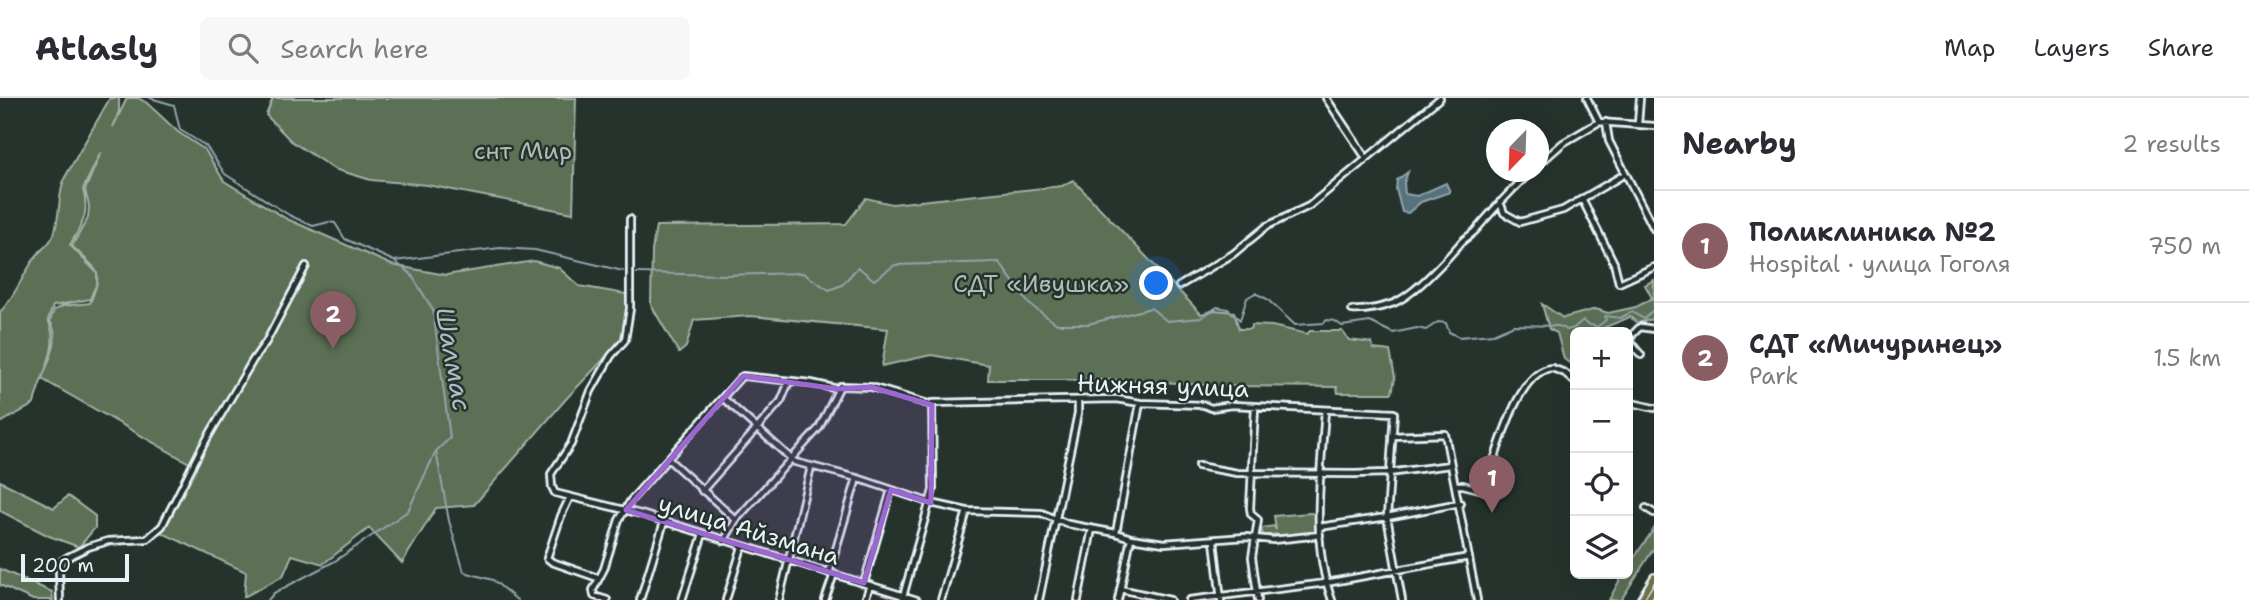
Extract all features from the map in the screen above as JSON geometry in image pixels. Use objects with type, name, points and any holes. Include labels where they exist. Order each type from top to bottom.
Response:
[{"type":"main road","points":[[1640,600],[1654,577]]},
{"type":"main road","points":[[1647,600],[1654,589]]},
{"type":"street","points":[[1326,98],[1366,158]]},
{"type":"street","points":[[1179,286],[1233,254],[1267,226],[1309,206],[1440,98]]},
{"type":"street","points":[[1587,98],[1599,122]]},
{"type":"street","points":[[1639,124],[1640,98]]},
{"type":"street","points":[[1549,155],[1563,143],[1599,122],[1654,125]]},
{"type":"street","points":[[1606,122],[1609,141],[1654,229]]},
{"type":"street","points":[[1500,202],[1504,213],[1520,222],[1553,214],[1626,174]]},
{"type":"street","points":[[1352,310],[1372,310],[1404,297],[1445,262],[1460,243],[1472,234],[1521,182]]},
{"type":"street","points":[[1582,199],[1614,263],[1619,283],[1654,267]]},
{"type":"street","points":[[598,578],[547,558],[570,497],[555,493],[551,474],[571,444],[591,391],[611,356],[625,340],[630,309],[630,219]]},
{"type":"street","points":[[60,600],[59,572],[62,561],[88,547],[108,541],[147,539],[162,526],[201,449],[266,342],[306,266]]},
{"type":"street","points":[[1641,355],[1630,342],[1630,337],[1640,327],[1654,329]]},
{"type":"street","points":[[1456,485],[1483,490],[1507,419],[1516,407],[1521,391],[1538,374],[1552,368],[1570,378]]},
{"type":"street","name":"Нижняя улица","points":[[723,398],[743,376],[839,387],[871,387],[932,404],[1116,399],[1140,403],[1204,405],[1211,408],[1227,405],[1394,413],[1392,436]]},
{"type":"street","points":[[702,491],[781,401],[789,382]]},
{"type":"street","points":[[724,541],[736,520],[823,424],[839,387]]},
{"type":"street","points":[[604,599],[592,593],[604,569],[619,520],[631,500],[723,398],[791,459],[931,503],[967,511],[1037,512],[1131,538],[1172,544],[1320,535]]},
{"type":"street","points":[[1039,600],[1078,413],[1078,400]]},
{"type":"street","points":[[1116,533],[1140,403]]},
{"type":"street","points":[[1633,403],[1654,408]]},
{"type":"street","points":[[901,596],[931,503],[932,404]]},
{"type":"street","points":[[1255,407],[1250,511],[1258,520],[1252,557],[1258,600]]},
{"type":"street","points":[[1325,410],[1319,527],[1326,583],[1332,600]]},
{"type":"street","points":[[1402,600],[1387,517],[1392,436],[1446,434],[1477,600]]},
{"type":"street","points":[[668,459],[736,520]]},
{"type":"street","points":[[1198,466],[1221,472],[1321,474],[1388,473],[1450,465]]},
{"type":"street","points":[[779,600],[811,467]]},
{"type":"street","points":[[825,600],[857,478]]},
{"type":"street","points":[[865,600],[891,490]]},
{"type":"street","name":"улица Айзмана","points":[[570,497],[626,510],[917,600]]},
{"type":"street","points":[[1319,527],[1460,503]]},
{"type":"street","points":[[1646,508],[1654,513]]},
{"type":"street","points":[[941,600],[967,511]]},
{"type":"street","points":[[640,600],[664,522]]},
{"type":"street","points":[[1078,600],[1092,528]]},
{"type":"street","points":[[682,600],[703,534]]},
{"type":"street","points":[[1118,600],[1131,538]]},
{"type":"street","points":[[1213,541],[1221,597]]},
{"type":"street","points":[[726,600],[742,547]]},
{"type":"street","points":[[1189,600],[1326,583],[1469,557]]},
{"type":"street","points":[[1120,589],[1170,600]]},
{"type":"highlighted area","points":[[743,376],[838,389],[871,387],[932,405],[931,503],[891,490],[864,583],[626,510]]},
{"type":"green space","points":[[110,98],[119,98],[119,111],[113,127],[127,98],[138,98],[178,132],[205,150],[224,181],[287,219],[392,265],[446,275],[534,261],[559,268],[579,286],[626,294],[627,309],[622,340],[566,399],[474,505],[436,508],[402,563],[369,528],[323,564],[292,555],[283,576],[244,597],[246,572],[154,529],[160,523],[189,463],[42,379],[43,375],[34,404],[0,423],[0,312],[11,299],[39,252],[52,238],[64,179]],"holes":[[[101,152],[85,190],[89,206],[88,218],[72,246],[96,272],[70,245],[85,213],[83,189]],[[97,283],[90,303],[63,306],[54,310],[50,321],[55,335],[54,343],[45,370],[51,351],[52,330],[48,320],[53,306],[90,299]]]},
{"type":"green space","name":"снт Мир","points":[[273,98],[576,98],[573,213],[427,185],[371,180],[334,169],[291,141],[266,115]]},
{"type":"green space","name":"СДТ «Ивушка»","points":[[1073,180],[1201,314],[1215,310],[1234,312],[1239,329],[1250,329],[1252,325],[1272,326],[1307,334],[1310,331],[1342,331],[1349,340],[1372,343],[1373,349],[1390,351],[1395,378],[1392,393],[1338,393],[1337,387],[1222,386],[1132,380],[988,380],[989,365],[931,355],[882,366],[888,329],[750,316],[694,320],[686,347],[679,353],[651,305],[652,251],[656,226],[846,224],[866,198],[892,204],[1062,186]]},
{"type":"green space","points":[[1654,280],[1654,319],[1637,323],[1630,317],[1605,327],[1570,327],[1569,363],[1564,359],[1557,333],[1549,329],[1542,304],[1563,318],[1596,309],[1608,313],[1636,307],[1652,298],[1645,285]]},
{"type":"green space","points":[[0,481],[54,508],[68,496],[95,516],[95,528],[79,547],[49,536],[0,511]]},
{"type":"green space","points":[[1316,514],[1317,532],[1279,537],[1276,534],[1263,536],[1261,528],[1274,526],[1276,530],[1274,516]]},
{"type":"green space","points":[[1654,529],[1654,548],[1621,600],[1609,600],[1620,579],[1633,579],[1633,559]]},
{"type":"green space","points":[[0,569],[52,592],[53,600],[33,600],[0,585]]},
{"type":"water","points":[[1408,172],[1404,183],[1405,194],[1417,196],[1446,183],[1450,192],[1421,202],[1408,213],[1402,212],[1396,189],[1397,180]]},
{"type":"waterway","points":[[150,98],[174,105],[180,130],[206,146],[225,174],[289,215],[313,226],[335,223],[345,239],[394,261],[500,248],[535,250],[623,271]]},
{"type":"waterway","name":"Шалмас","points":[[394,261],[411,274],[433,310],[450,438],[436,451],[449,521],[464,572],[493,580],[517,600]]},
{"type":"waterway","points":[[637,273],[803,273],[829,290],[842,285],[858,267],[874,280],[895,265],[999,262],[1029,304],[1057,324],[1088,324],[1151,308],[1167,321],[1201,318],[1217,307],[1228,309],[1240,320],[1247,298],[1255,293],[1267,299],[1295,325],[1324,323],[1327,320],[1342,326],[1370,322],[1393,333],[1417,328],[1426,330],[1438,322],[1446,323],[1449,332],[1459,337],[1493,334],[1514,325],[1558,326],[1567,330],[1583,320],[1597,327],[1606,320],[1605,316],[1620,318],[1632,312],[1644,319],[1654,309]]},
{"type":"waterway","points":[[268,600],[274,593],[335,561],[408,511],[436,451]]},
{"type":"place","name":"СДТ «Мичуринец»","points":[[333,349]]},
{"type":"place","name":"Поликлиника №2","points":[[1492,513]]}]
